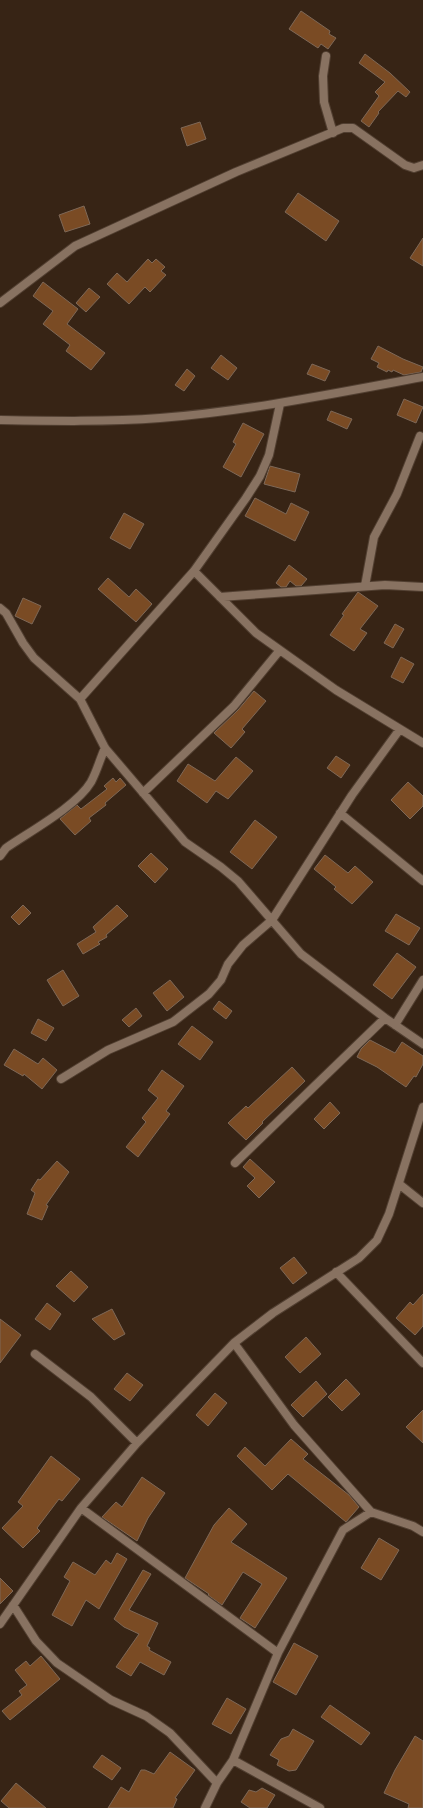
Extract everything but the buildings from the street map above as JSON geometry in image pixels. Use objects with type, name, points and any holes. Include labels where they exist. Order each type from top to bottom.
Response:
[{"type":"street","points":[[326,56],[323,76],[324,102],[333,133]]},
{"type":"street","points":[[0,303],[75,246],[236,172],[343,128],[353,128],[405,165],[414,168],[423,165]]},
{"type":"street","points":[[0,420],[86,422],[161,418],[280,404],[423,376]]},
{"type":"street","points":[[80,700],[194,572],[260,476],[269,455],[280,404]]},
{"type":"street","points":[[365,586],[374,537],[397,494],[420,436]]},
{"type":"street","points":[[194,572],[256,633],[336,690],[423,743]]},
{"type":"street","points":[[220,597],[365,586],[423,586]]},
{"type":"street","points":[[0,608],[6,613],[23,643],[34,658],[80,700],[105,748],[185,842],[222,867],[238,881],[301,954],[385,1018],[423,1044]]},
{"type":"street","points":[[143,793],[234,706],[280,650]]},
{"type":"street","points":[[61,1079],[108,1050],[173,1022],[209,994],[221,980],[228,964],[243,945],[272,920],[352,795],[400,729]]},
{"type":"street","points":[[0,856],[6,848],[64,809],[78,797],[90,783],[105,748]]},
{"type":"street","points":[[340,813],[423,881]]},
{"type":"street","points":[[395,1025],[423,980]]},
{"type":"street","points":[[235,1163],[385,1018]]},
{"type":"street","points":[[2,1619],[80,1508],[137,1443],[234,1343],[273,1313],[359,1258],[377,1240],[389,1214],[423,1107]]},
{"type":"street","points":[[399,1184],[423,1203]]},
{"type":"street","points":[[336,1272],[423,1363]]},
{"type":"street","points":[[234,1343],[294,1425],[371,1512],[413,1526],[423,1532]]},
{"type":"street","points":[[35,1354],[91,1397],[137,1443]]},
{"type":"street","points":[[80,1508],[278,1653]]},
{"type":"street","points":[[205,1808],[217,1783],[233,1760],[278,1653],[343,1530],[371,1512]]},
{"type":"street","points":[[13,1605],[36,1641],[57,1662],[111,1700],[146,1716],[170,1733],[217,1783]]},
{"type":"street","points":[[233,1760],[320,1808]]}]
